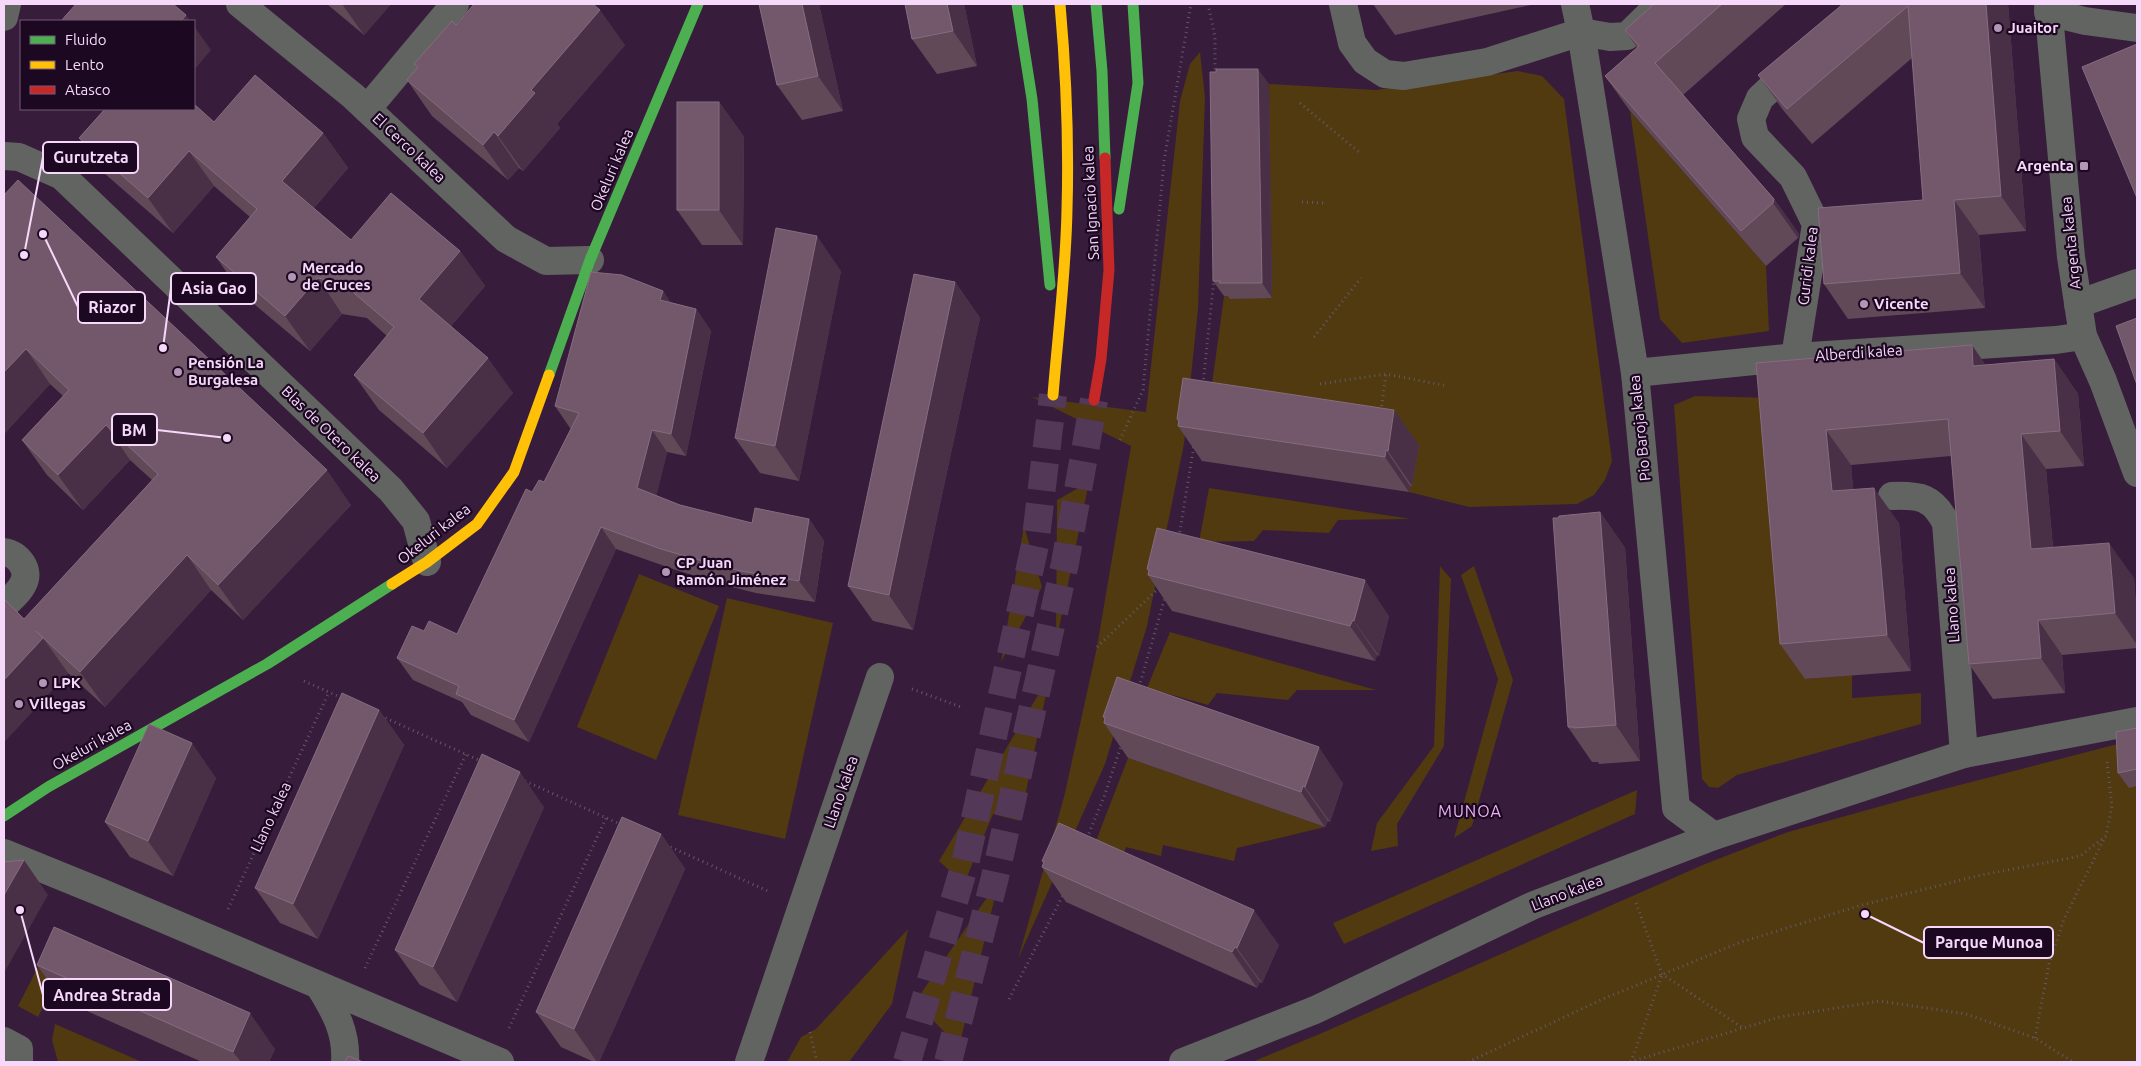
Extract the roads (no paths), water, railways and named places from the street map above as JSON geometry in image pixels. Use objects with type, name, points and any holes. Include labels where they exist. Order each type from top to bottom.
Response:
[{"type":"main road","name":"Okeluri kalea","points":[[4,816],[48,787],[267,664],[427,562],[477,524],[514,472],[590,260],[698,4]]},
{"type":"main road","points":[[1017,4],[1032,99],[1056,352]]},
{"type":"main road","name":"San Ignacio kalea","points":[[1053,395],[1066,240],[1068,136],[1066,65],[1060,4]]},
{"type":"main road","name":"San Ignacio kalea","points":[[1094,400],[1109,270],[1102,71],[1096,4]]},
{"type":"main road","points":[[1109,270],[1138,83],[1133,4]]},
{"type":"street","points":[[4,17],[8,4]]},
{"type":"street","name":"El Cerco kalea","points":[[240,4],[367,109],[506,239],[546,261],[590,260]]},
{"type":"street","points":[[367,109],[455,4]]},
{"type":"street","points":[[1343,4],[1352,43],[1365,61],[1385,74],[1404,76],[1487,62],[1581,32],[1610,37],[1627,36],[1660,4]]},
{"type":"street","name":"Pio Baroja kalea","points":[[1575,4],[1635,373],[1676,808],[1714,836]]},
{"type":"street","points":[[2048,8],[2084,21],[2137,28]]},
{"type":"street","name":"Argenta kalea","points":[[2048,8],[2072,257],[2083,336],[2103,381],[2137,473]]},
{"type":"street","name":"Guridi kalea","points":[[1795,357],[1816,224],[1793,177],[1756,137],[1751,119],[1760,98],[1816,48]]},
{"type":"street","name":"Blas de Otero kalea","points":[[4,156],[19,157],[62,176],[391,490],[416,521],[427,562]]},
{"type":"street","points":[[2078,304],[2137,283]]},
{"type":"street","name":"Alberdi kalea","points":[[1635,373],[1795,357],[2083,336]]},
{"type":"street","name":"Llano kalea","points":[[1892,496],[1913,495],[1928,500],[1940,510],[1946,523],[1964,754]]},
{"type":"street","points":[[4,552],[11,553],[20,560],[25,571],[24,583],[4,606]]},
{"type":"street","name":"Llano kalea","points":[[749,1062],[880,677]]},
{"type":"street","name":"Llano kalea","points":[[1183,1062],[1315,1010],[1534,905],[1714,836],[1964,754],[2137,721]]},
{"type":"street","points":[[6,856],[100,892],[497,1061]]},
{"type":"street","points":[[320,987],[336,1014],[341,1029],[346,1049],[344,1062]]},
{"type":"street","points":[[4,1041],[19,1049],[19,1062]]},
{"type":"tunnel","points":[[907,1062],[965,864],[1035,545],[1053,395]]},
{"type":"tunnel","points":[[948,1062],[995,877],[1065,563],[1094,400]]},
{"type":"place","name":"Juaitor","points":[[1998,28]]},
{"type":"place","name":"Argenta","points":[[2084,166]]},
{"type":"place","name":"Riazor","points":[[43,234]]},
{"type":"place","name":"Gurutzeta","points":[[24,255]]},
{"type":"place","name":"Mercado de Cruces","points":[[292,277]]},
{"type":"place","name":"Vicente","points":[[1864,304]]},
{"type":"place","name":"Asia Gao","points":[[163,348]]},
{"type":"place","name":"Pensión La Burgalesa","points":[[178,372]]},
{"type":"place","name":"BM","points":[[227,438]]},
{"type":"place","name":"CP Juan Ramón Jiménez","points":[[666,572]]},
{"type":"place","name":"LPK","points":[[43,683]]},
{"type":"place","name":"Villegas","points":[[19,704]]},
{"type":"place","name":"Andrea Strada","points":[[20,910]]},
{"type":"place","name":"Parque Munoa","points":[[1865,914]]},
{"type":"district","name":"MUNOA","points":[[1470,811]]}]
